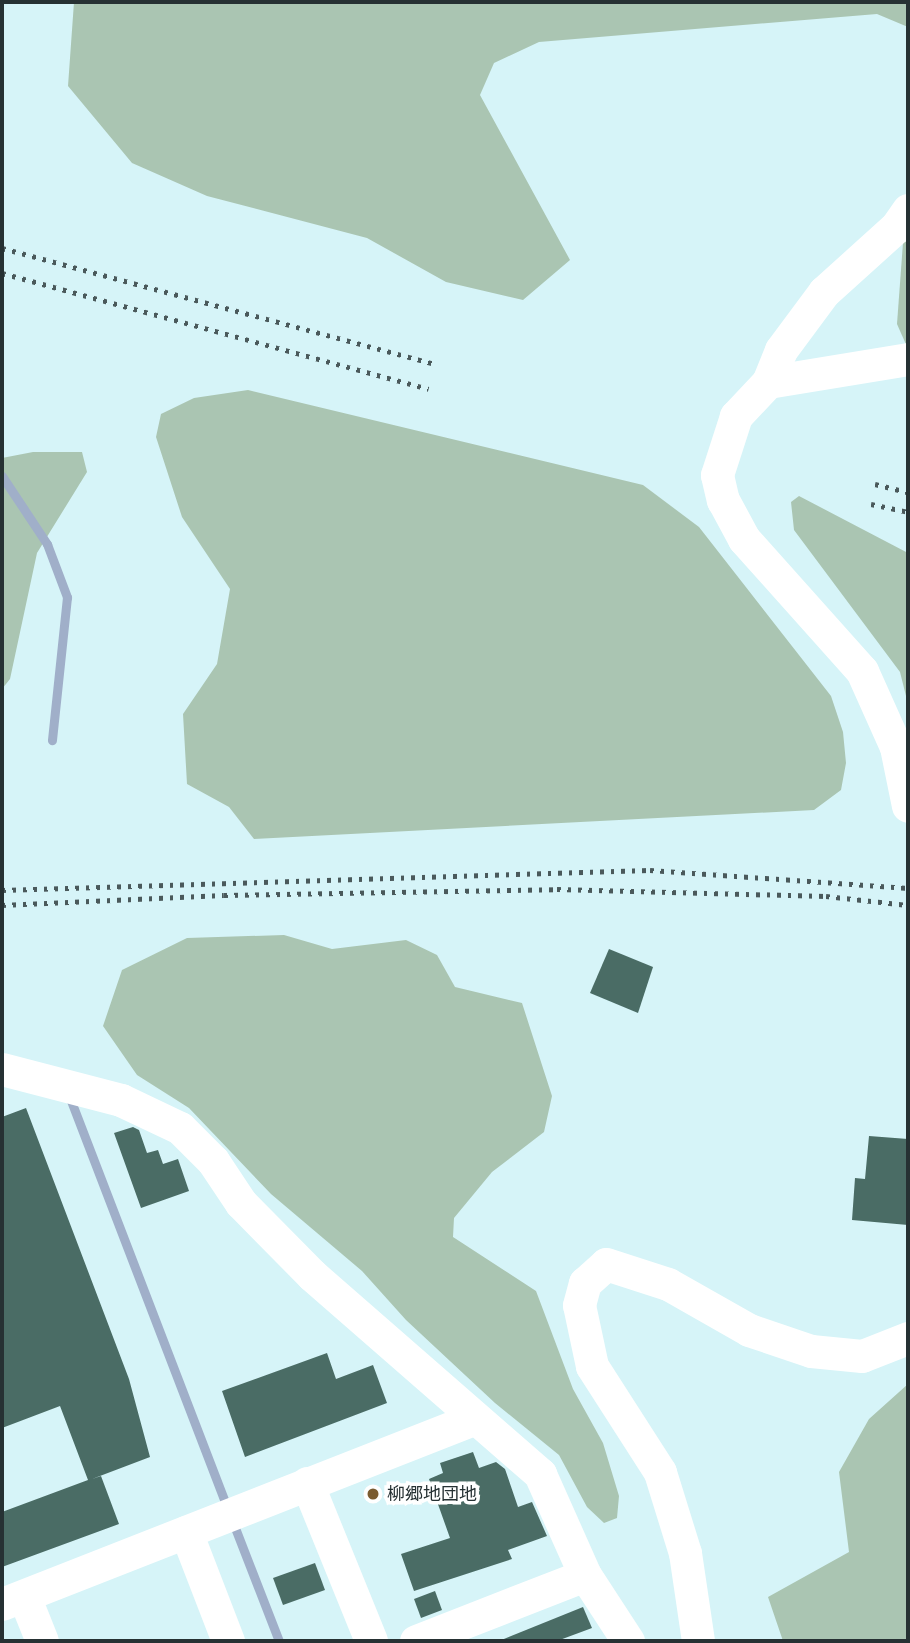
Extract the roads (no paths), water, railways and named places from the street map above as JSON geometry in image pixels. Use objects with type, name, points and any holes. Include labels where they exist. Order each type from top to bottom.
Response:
[{"type":"street","points":[[908,210],[896,227],[824,292],[781,350],[768,382],[736,416],[723,444],[717,475],[723,500],[744,540],[862,671],[896,747],[908,806]]},
{"type":"street","points":[[768,382],[908,359]]},
{"type":"street","points":[[2,1069],[85,1090],[156,1113],[180,1128],[213,1161],[241,1203],[312,1275],[473,1419],[540,1474],[585,1575],[628,1641]]},
{"type":"street","points":[[698,1641],[685,1553],[660,1472],[592,1366],[579,1304],[585,1283],[606,1265],[668,1284],[749,1330],[811,1351],[862,1356],[908,1338]]},
{"type":"street","points":[[42,1641],[13,1600],[473,1419]]},
{"type":"street","points":[[307,1483],[371,1641]]},
{"type":"street","points":[[186,1532],[228,1641]]},
{"type":"street","points":[[416,1641],[585,1575]]},
{"type":"waterway","points":[[2,476],[47,544],[67,597],[52,740]]},
{"type":"waterway","points":[[68,1093],[227,1507]]},
{"type":"waterway","points":[[232,1520],[279,1641]]},
{"type":"railway","points":[[2,248],[432,363]]},
{"type":"railway","points":[[2,273],[428,389]]},
{"type":"railway","points":[[875,484],[908,492]]},
{"type":"railway","points":[[871,504],[908,512]]},
{"type":"railway","points":[[2,890],[650,870],[908,888]]},
{"type":"railway","points":[[2,905],[224,895],[557,889],[826,896],[908,905]]},
{"type":"place","name":"柳郷地団地","points":[[373,1494]]}]
